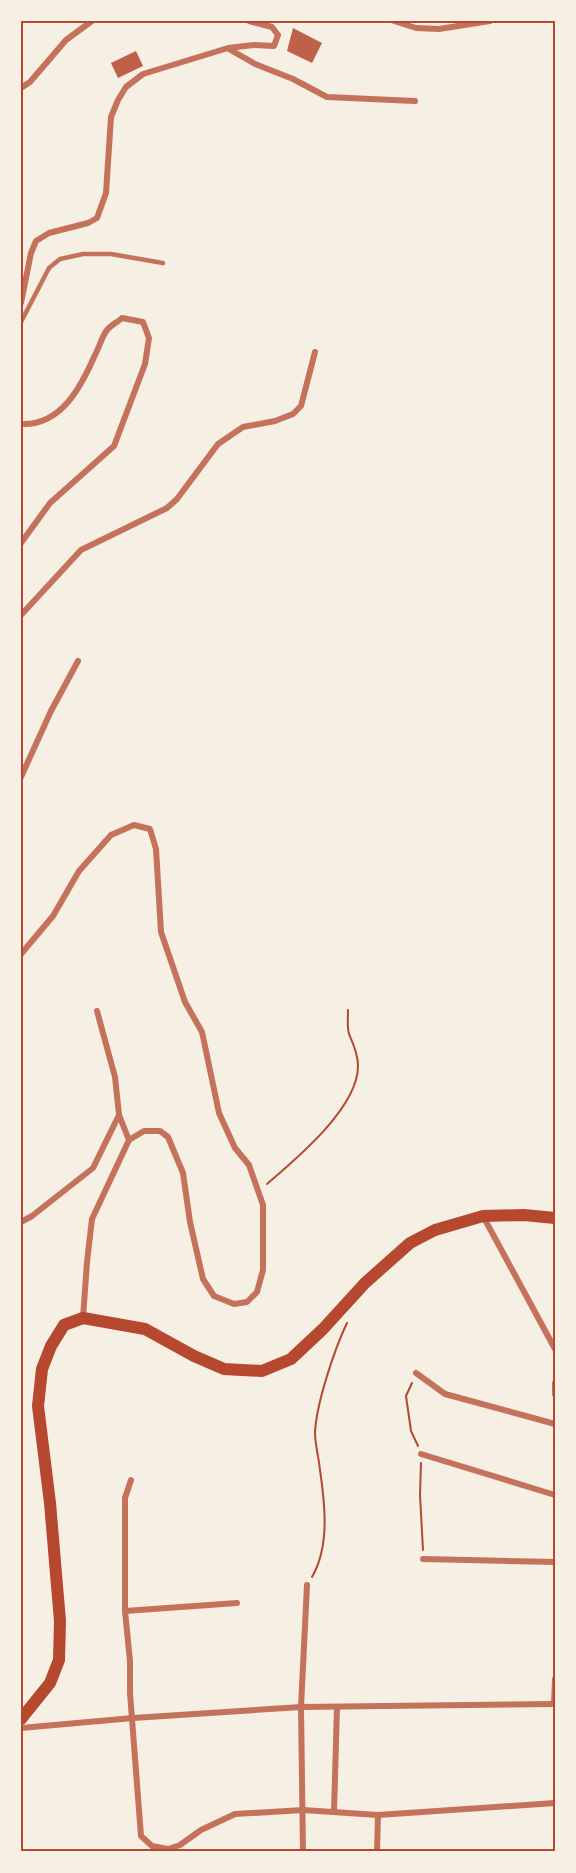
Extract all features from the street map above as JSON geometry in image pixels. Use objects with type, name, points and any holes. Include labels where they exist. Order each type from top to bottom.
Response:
[{"type":"main road","points":[[21,1719],[50,1683],[59,1660],[60,1621],[50,1503],[38,1406],[42,1369],[51,1346],[64,1325],[83,1318],[145,1329],[194,1356],[224,1369],[262,1371],[291,1359],[323,1329],[365,1283],[410,1243],[435,1230],[483,1216],[524,1215],[555,1218]]},
{"type":"street","points":[[21,88],[30,82],[66,40],[92,21]]},
{"type":"street","points":[[21,303],[31,253],[36,241],[49,233],[88,223],[97,218],[106,193],[111,117],[126,87],[143,74],[228,48],[254,45],[274,46],[278,35],[272,27],[249,21]]},
{"type":"street","points":[[394,21],[416,28],[439,29],[490,21]]},
{"type":"street","points":[[439,29],[442,21]]},
{"type":"street","points":[[228,48],[255,64],[327,97],[415,101]]},
{"type":"street","points":[[21,424],[34,424],[48,419],[69,402],[83,383],[106,330],[122,318],[143,322],[149,338],[145,364],[114,446],[50,503],[21,543]]},
{"type":"street","points":[[21,615],[81,550],[167,508],[177,500],[218,444],[243,427],[275,421],[293,414],[301,406],[315,352]]},
{"type":"street","points":[[21,777],[51,711],[78,661]]},
{"type":"street","points":[[21,954],[53,916],[79,872],[111,835],[134,825],[150,830],[156,849],[161,932],[185,1002],[202,1032],[219,1113],[235,1148],[249,1165],[263,1205],[263,1270],[257,1292],[247,1302],[234,1304],[214,1296],[203,1279],[190,1222],[183,1173],[168,1137],[160,1131],[144,1131],[129,1140],[92,1219],[83,1318]]},
{"type":"street","points":[[97,1011],[115,1077],[119,1115],[129,1140]]},
{"type":"street","points":[[21,1222],[82,1179],[93,1168],[99,1160],[119,1115]]},
{"type":"street","points":[[483,1216],[555,1349]]},
{"type":"street","points":[[416,1373],[445,1394],[555,1424]]},
{"type":"street","points":[[555,1383],[555,1394]]},
{"type":"street","points":[[421,1454],[555,1495]]},
{"type":"street","points":[[131,1480],[125,1498],[125,1611],[141,1836],[152,1846],[168,1849],[180,1845],[201,1830],[236,1814],[303,1810],[378,1815],[555,1803]]},
{"type":"street","points":[[423,1559],[555,1562]]},
{"type":"street","points":[[303,1852],[301,1707],[307,1585]]},
{"type":"street","points":[[125,1611],[237,1603]]},
{"type":"street","points":[[21,1728],[301,1707],[554,1704],[555,1679]]},
{"type":"street","points":[[334,1812],[337,1707]]},
{"type":"street","points":[[377,1852],[378,1815]]},
{"type":"lane","points":[[21,322],[48,268],[60,259],[83,254],[111,254],[163,263]]},
{"type":"path","points":[[258,1192],[322,1134],[356,1082],[358,1064],[348,1031],[348,1010]]},
{"type":"path","points":[[307,1585],[318,1566],[323,1546],[324,1520],[315,1433],[337,1344],[351,1314]]},
{"type":"path","points":[[416,1373],[406,1396],[411,1431],[421,1454],[423,1559]]},
{"type":"building","points":[[293,28],[322,43],[312,63],[287,51]]},
{"type":"building","points":[[136,51],[143,66],[118,78],[111,63]]}]
